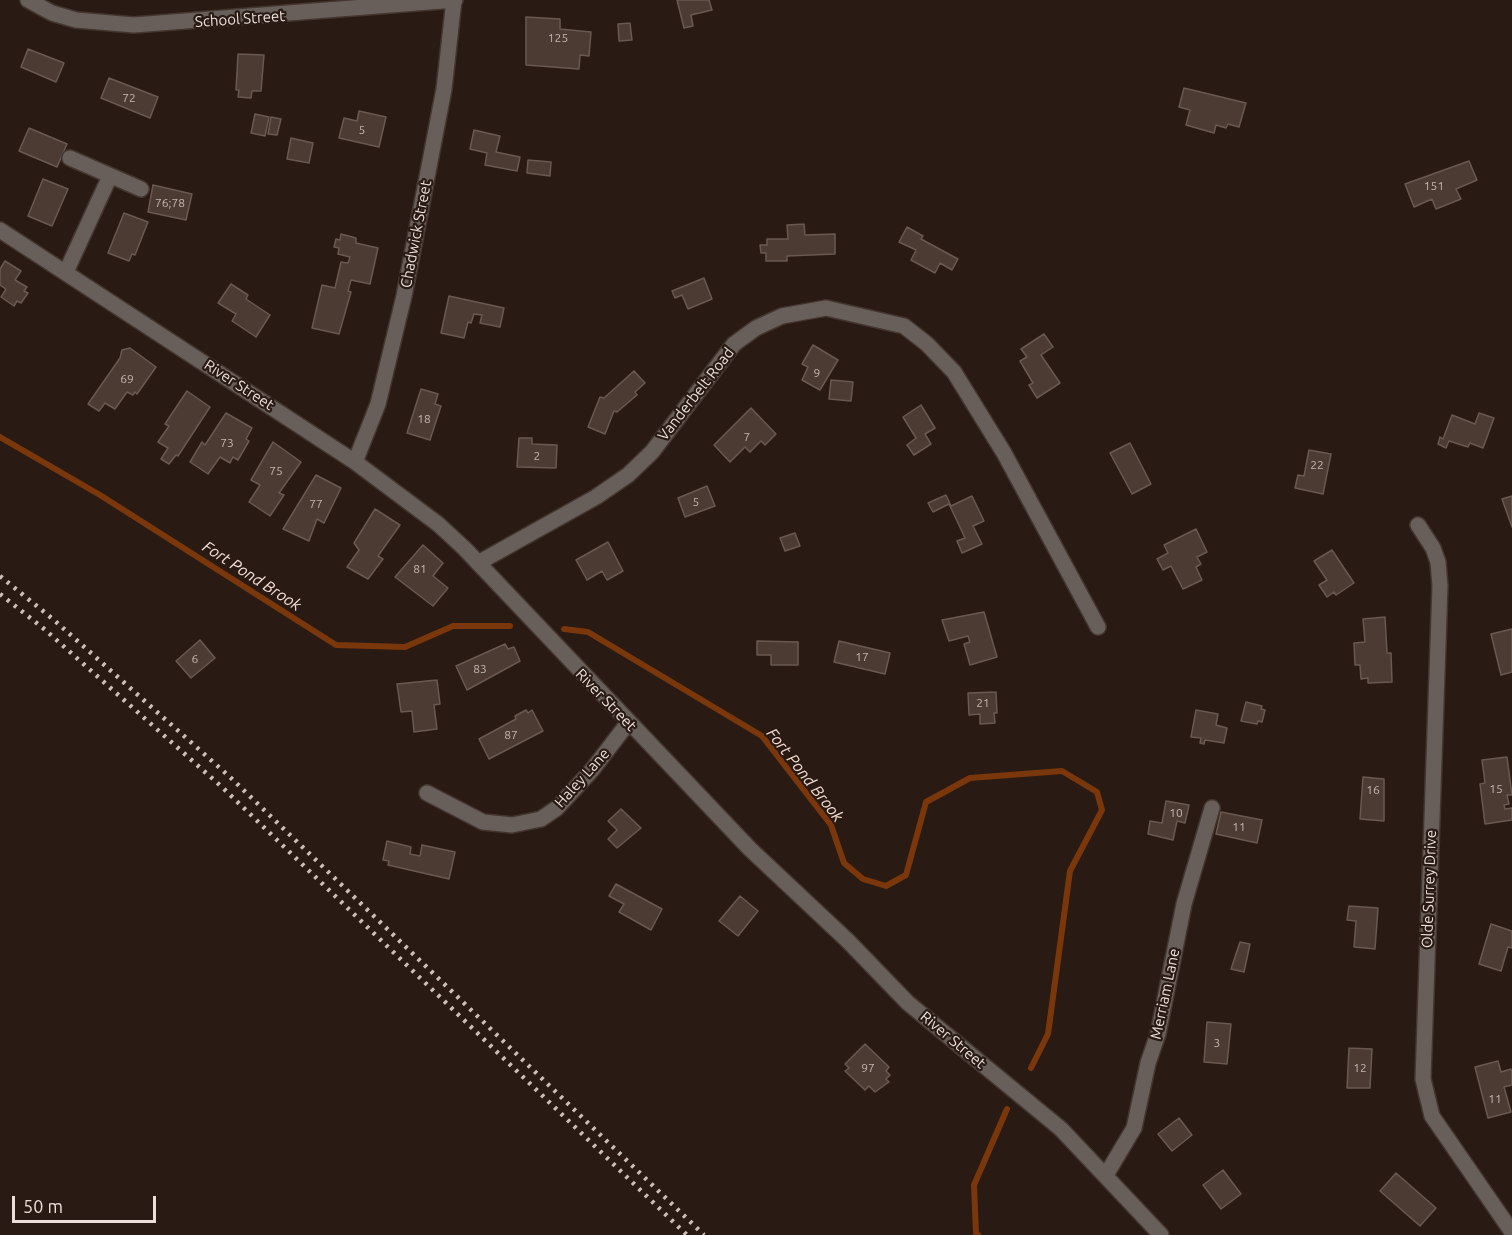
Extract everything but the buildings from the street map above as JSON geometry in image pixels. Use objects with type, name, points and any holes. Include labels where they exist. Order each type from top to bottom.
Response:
[{"type":"street","name":"School Street","points":[[28,0],[52,13],[75,20],[134,26],[455,0]]},
{"type":"street","name":"Chadwick Street","points":[[355,462],[378,404],[405,288],[444,89],[455,0]]},
{"type":"street","points":[[70,158],[141,189]]},
{"type":"street","points":[[66,272],[110,176]]},
{"type":"street","name":"River Street","points":[[0,230],[355,462],[430,517],[478,563],[750,849],[848,941],[908,1003],[1061,1130],[1161,1235]]},
{"type":"street","name":"Vanderbelt Road","points":[[478,563],[596,497],[628,475],[664,437],[734,345],[756,328],[782,316],[825,308],[904,326],[927,344],[954,372],[1004,453],[1098,627]]},
{"type":"street","name":"Olde Surrey Drive","points":[[1418,525],[1438,562],[1440,586],[1424,1079],[1432,1116],[1512,1232]]},
{"type":"street","name":"Haley Lane","points":[[427,793],[483,822],[512,825],[541,819],[557,808],[592,770],[628,723]]},
{"type":"street","name":"Merriam Lane","points":[[1106,1175],[1134,1128],[1148,1063],[1158,1034],[1184,904],[1212,808]]},
{"type":"waterway","name":"Fort Pond Brook","points":[[0,437],[100,495],[336,645],[405,647],[453,626],[510,626]]},
{"type":"waterway","name":"Fort Pond Brook","points":[[564,629],[588,632],[762,736],[831,825],[844,863],[863,879],[886,886],[906,875],[926,802],[970,778],[1062,771],[1097,792],[1102,810],[1070,871],[1048,1034],[1031,1068]]},
{"type":"waterway","name":"Fort Pond Brook","points":[[978,1235],[976,1234],[974,1185],[1007,1109]]},
{"type":"railway","points":[[0,576],[54,620],[231,778],[704,1235]]},
{"type":"railway","points":[[0,594],[43,628],[223,788],[687,1235]]}]
